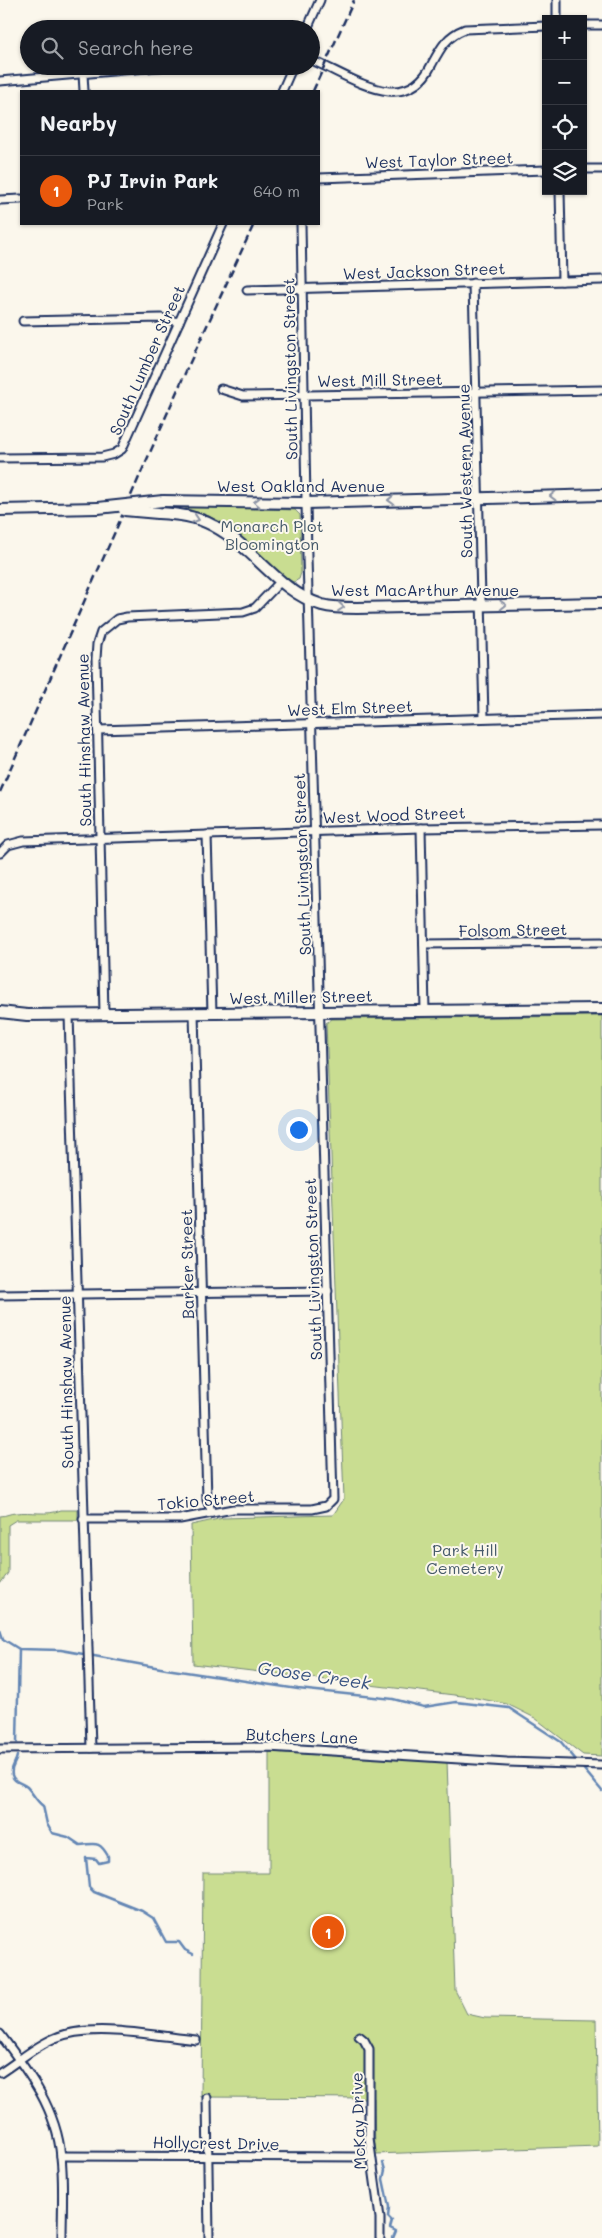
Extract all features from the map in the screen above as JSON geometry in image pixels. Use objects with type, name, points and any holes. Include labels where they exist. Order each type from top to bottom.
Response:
[{"type":"main road","name":"West Oakland Avenue","points":[[0,510],[98,508],[163,501],[306,503],[602,494]]},
{"type":"main road","name":"West MacArthur Avenue","points":[[98,508],[195,518],[214,526],[230,536],[280,582],[308,599],[323,605],[356,608],[602,604]]},
{"type":"main road","name":"West Miller Street","points":[[0,1012],[12,1015],[69,1015],[602,1009]]},
{"type":"street","points":[[311,20],[320,0]]},
{"type":"street","points":[[557,0],[557,15]]},
{"type":"street","points":[[587,25],[602,25]]},
{"type":"street","points":[[320,64],[380,90],[401,92],[424,79],[441,46],[456,32],[465,29],[542,26]]},
{"type":"street","points":[[0,81],[72,75]]},
{"type":"street","points":[[84,75],[84,90]]},
{"type":"street","points":[[282,90],[289,75]]},
{"type":"street","points":[[587,169],[602,168]]},
{"type":"street","name":"West Taylor Street","points":[[320,178],[542,170]]},
{"type":"street","points":[[560,195],[562,281]]},
{"type":"street","points":[[0,200],[20,199]]},
{"type":"street","name":"South Lumber Street","points":[[0,458],[102,457],[117,453],[125,444],[223,225]]},
{"type":"street","name":"South Livingston Street","points":[[301,225],[311,722],[334,1492],[330,1503]]},
{"type":"street","name":"West Jackson Street","points":[[247,290],[602,280]]},
{"type":"street","name":"South Western Avenue","points":[[473,283],[484,717]]},
{"type":"street","points":[[23,321],[161,318],[179,322]]},
{"type":"street","name":"West Mill Street","points":[[221,389],[243,396],[602,390]]},
{"type":"street","name":"South Hinshaw Avenue","points":[[104,1014],[97,644],[101,632],[108,624],[127,617],[243,612],[260,603],[280,582]]},
{"type":"street","name":"West Elm Street","points":[[98,730],[311,722],[602,715]]},
{"type":"street","name":"West Wood Street","points":[[0,853],[8,845],[23,841],[421,828],[602,825]]},
{"type":"street","points":[[421,828],[426,1011]]},
{"type":"street","points":[[207,835],[212,1013]]},
{"type":"street","name":"Folsom Street","points":[[424,944],[602,942]]},
{"type":"street","name":"Barker Street","points":[[194,1013],[208,1500],[212,1513]]},
{"type":"street","name":"South Hinshaw Avenue","points":[[69,1015],[87,1665],[91,1748]]},
{"type":"street","points":[[0,1295],[328,1292]]},
{"type":"street","name":"Tokio Street","points":[[83,1519],[180,1519],[233,1509],[312,1509],[321,1508],[330,1503]]},
{"type":"street","name":"Butchers Lane","points":[[0,1749],[268,1747],[602,1765]]},
{"type":"street","points":[[0,2073],[39,2046],[57,2037],[93,2030],[196,2040]]},
{"type":"street","points":[[0,2034],[36,2083],[48,2107],[57,2134],[61,2156],[62,2238]]},
{"type":"street","name":"McKay Drive","points":[[359,2036],[364,2040],[369,2049],[371,2157],[380,2218],[380,2238]]},
{"type":"street","points":[[207,2098],[209,2238]]},
{"type":"street","name":"Hollycrest Drive","points":[[61,2156],[371,2157]]},
{"type":"green space","name":"Monarch Plot Bloomington","points":[[179,506],[295,510],[300,515],[301,573],[299,579],[294,582],[288,580],[231,529],[209,516]]},
{"type":"green space","name":"Park Hill Cemetery","points":[[602,1016],[602,1756],[583,1755],[535,1718],[507,1704],[471,1697],[193,1664],[191,1525],[223,1518],[333,1515],[344,1499],[326,1023],[332,1019]]},
{"type":"green space","points":[[61,1510],[78,1510],[78,1520],[16,1520],[8,1525],[8,1573],[0,1584],[0,1516],[14,1513],[50,1513]]},
{"type":"green space","points":[[269,1752],[447,1761],[455,1990],[467,2014],[485,2018],[596,2020],[598,2146],[375,2154],[374,2098],[201,2097],[203,1873],[269,1873]]},
{"type":"waterway","name":"Goose Creek","points":[[0,1630],[3,1639],[19,1649],[61,1650],[166,1669],[298,1689],[393,1699],[424,1707],[456,1702],[509,1708],[561,1742],[602,1791]]},
{"type":"waterway","points":[[17,1742],[19,1649]]},
{"type":"waterway","points":[[17,1756],[12,1770],[13,1778],[27,1787],[43,1806],[47,1824],[52,1833],[68,1837],[80,1845],[99,1845],[108,1856],[108,1861],[99,1863],[96,1859],[86,1858],[89,1887],[94,1892],[142,1911],[153,1918],[166,1942],[179,1942],[185,1950],[193,1954]]},
{"type":"waterway","points":[[383,2163],[385,2170],[383,2179],[389,2207],[388,2217],[392,2221],[390,2228],[396,2231],[393,2238]]},
{"type":"railway","points":[[313,90],[354,0]]},
{"type":"railway","points":[[0,792],[186,371],[254,225]]},
{"type":"place","name":"PJ Irvin Park","points":[[328,1932]]}]
